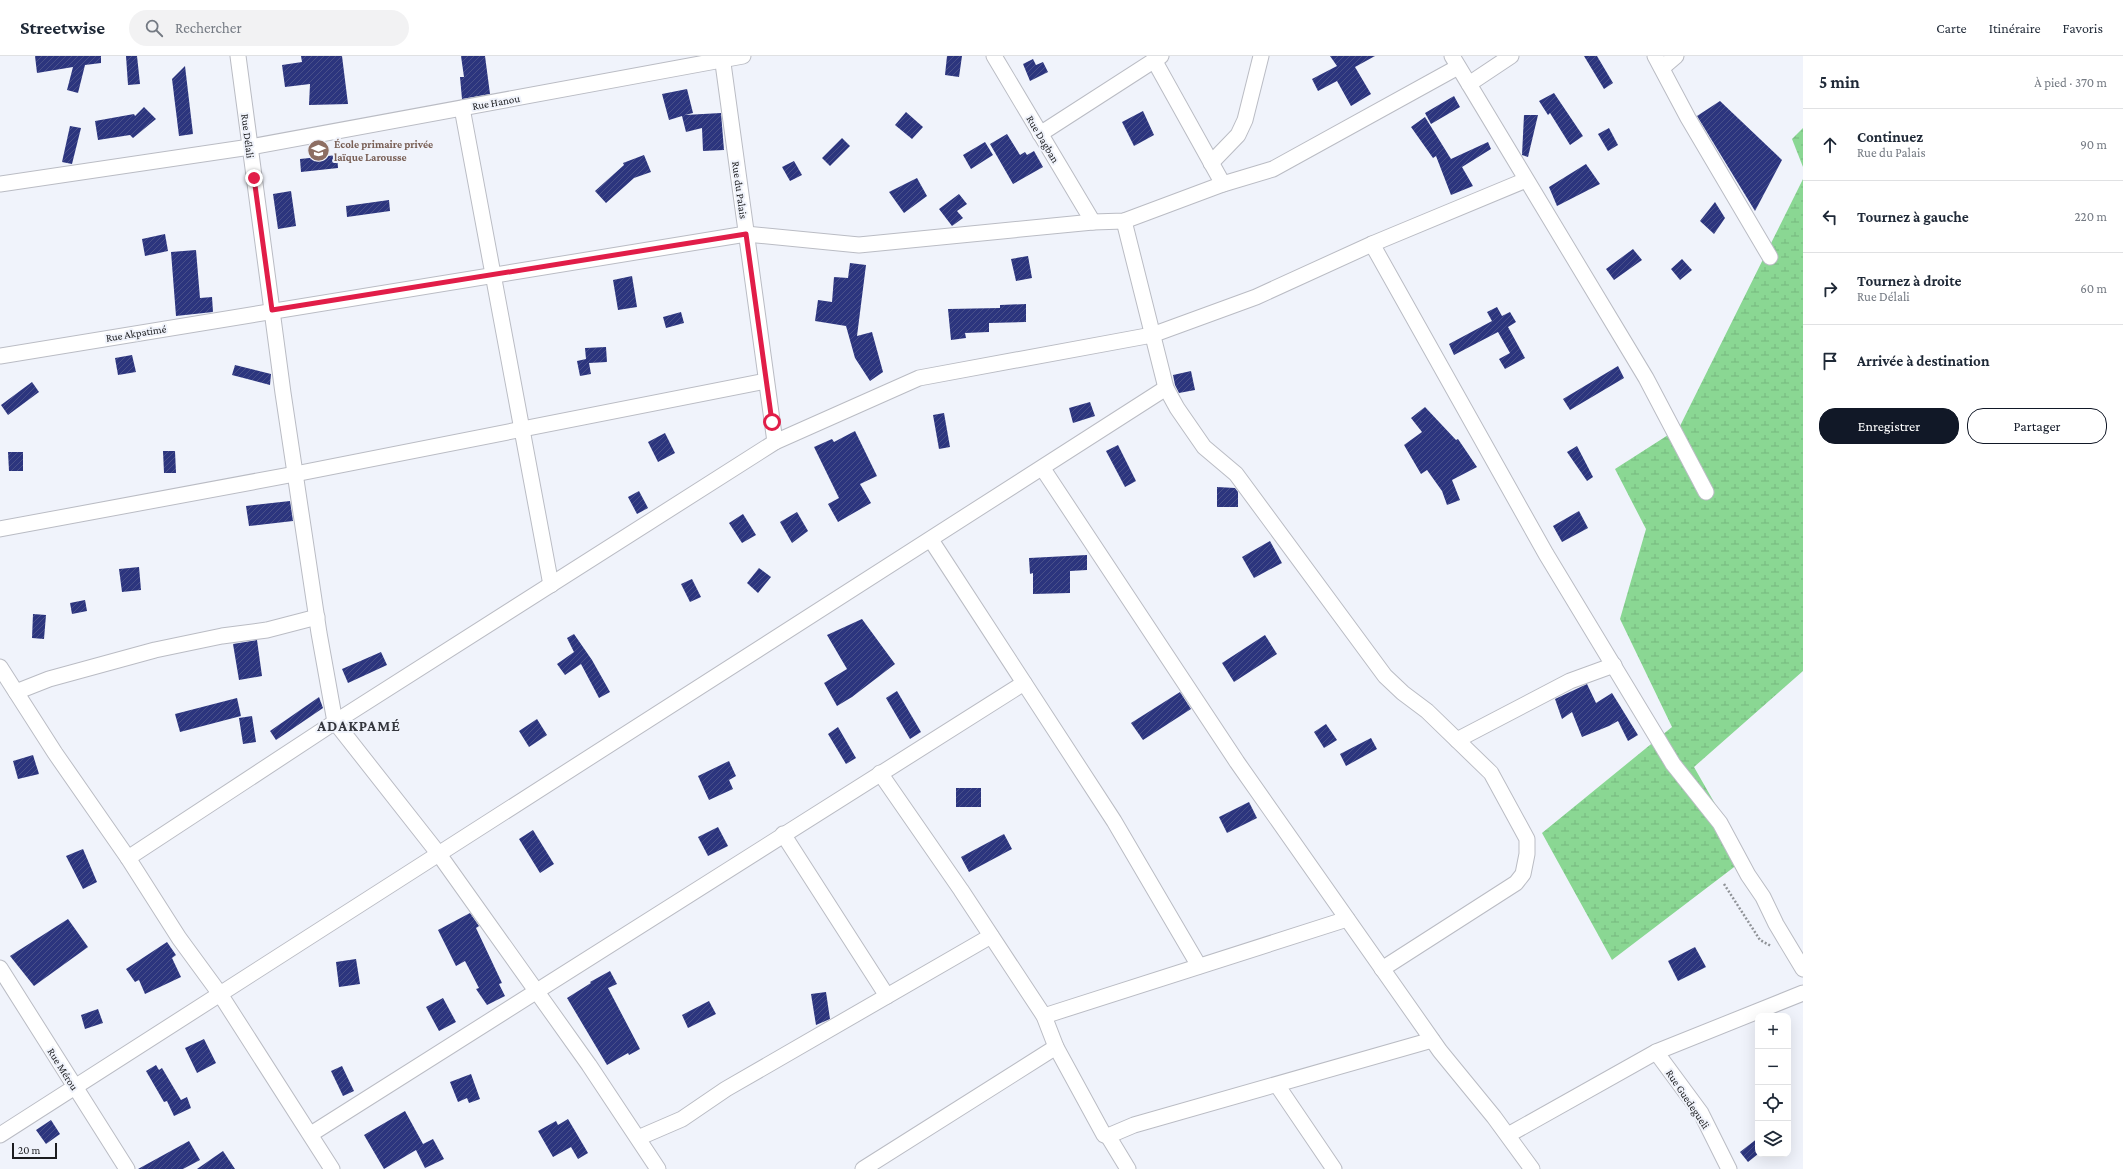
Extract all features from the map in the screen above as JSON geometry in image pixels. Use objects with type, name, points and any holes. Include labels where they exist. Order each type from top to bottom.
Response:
[{"type":"street","name":"Rue Délali","points":[[238,56],[295,474],[317,618],[335,722]]},
{"type":"street","name":"Rue Hanou","points":[[0,184],[250,147],[723,58],[743,56]]},
{"type":"street","name":"Rue Dagban","points":[[994,56],[1093,222]]},
{"type":"street","points":[[1212,163],[1238,135],[1245,120],[1261,56]]},
{"type":"street","points":[[1469,84],[1511,56]]},
{"type":"street","points":[[1676,56],[1658,62],[1688,118],[1770,257]]},
{"type":"street","name":"Rue du Palais","points":[[723,58],[775,442]]},
{"type":"street","points":[[1040,134],[1158,58],[1223,184]]},
{"type":"street","points":[[1455,61],[1646,378],[1706,492]]},
{"type":"street","name":"Rue Akpatimé","points":[[0,356],[272,310],[493,276],[746,234],[859,246],[1093,222],[1124,221],[1223,184],[1273,169],[1455,61]]},
{"type":"street","points":[[462,108],[551,585]]},
{"type":"street","points":[[128,858],[335,722],[775,442],[919,378],[1152,335],[1256,297],[1372,244],[1526,180]]},
{"type":"street","points":[[1124,221],[1166,388],[1177,408],[1204,447],[1236,474],[1385,676],[1403,693],[1427,711],[1491,772],[1527,839],[1527,854],[1523,874],[1516,883],[1382,969]]},
{"type":"street","points":[[1372,244],[1546,554],[1673,764],[1720,823],[1748,875],[1763,897],[1776,924],[1803,969]]},
{"type":"street","points":[[0,529],[295,474],[766,381]]},
{"type":"street","points":[[0,1135],[438,853],[1043,469],[1166,388]]},
{"type":"street","points":[[1043,469],[1237,762],[1432,1040],[1508,1135],[1532,1169]]},
{"type":"street","points":[[931,540],[1114,821],[1199,966]]},
{"type":"street","points":[[16,692],[49,679],[155,650],[222,636],[267,630],[317,618]]},
{"type":"street","points":[[1457,740],[1572,680],[1614,665]]},
{"type":"street","points":[[0,667],[55,753],[128,858],[179,938],[220,994],[332,1169]]},
{"type":"street","points":[[311,1134],[536,990],[1024,683]]},
{"type":"street","points":[[335,722],[366,764],[438,853],[536,990],[658,1169]]},
{"type":"street","points":[[880,773],[1044,1016],[1056,1047],[1102,1134],[1108,1136],[1128,1169]]},
{"type":"street","points":[[784,834],[887,996]]},
{"type":"street","points":[[1044,1016],[1347,919]]},
{"type":"street","points":[[638,1138],[682,1119],[726,1089],[991,936]]},
{"type":"street","name":"Rue Mérou","points":[[0,968],[127,1169]]},
{"type":"street","points":[[1508,1135],[1656,1052],[1803,993]]},
{"type":"street","points":[[1108,1136],[1134,1125],[1432,1040]]},
{"type":"street","points":[[863,1169],[1056,1047]]},
{"type":"street","name":"Rue Guedegueli","points":[[1656,1052],[1701,1113],[1729,1169]]},
{"type":"street","points":[[1277,1084],[1334,1169]]},
{"type":"path","points":[[1724,884],[1760,940],[1772,946]]},
{"type":"green space","points":[[1803,128],[1803,167],[1792,139]]},
{"type":"green space","points":[[1803,179],[1803,671],[1694,767],[1746,858],[1612,960],[1542,833],[1672,727],[1620,619],[1646,529],[1615,469],[1679,428]]},
{"type":"building","points":[[35,56],[101,56],[101,63],[85,65],[78,93],[67,90],[73,67],[37,73]]},
{"type":"building","points":[[126,56],[137,56],[140,84],[128,85]]},
{"type":"building","points":[[301,56],[342,56],[348,104],[309,105],[310,84],[285,87],[282,65],[302,62]]},
{"type":"building","points":[[461,56],[485,56],[490,94],[462,99],[460,77],[464,77]]},
{"type":"building","points":[[947,56],[962,56],[959,77],[945,75]]},
{"type":"building","points":[[1330,56],[1375,56],[1355,67],[1371,94],[1351,106],[1337,81],[1318,91],[1312,79],[1337,66]]},
{"type":"building","points":[[1584,56],[1597,56],[1613,83],[1604,89]]},
{"type":"building","points":[[1033,59],[1036,65],[1043,62],[1048,72],[1030,81],[1023,64]]},
{"type":"building","points":[[185,66],[193,134],[179,136],[172,79]]},
{"type":"building","points":[[687,89],[693,113],[685,115],[721,113],[724,150],[703,151],[702,128],[686,132],[682,116],[669,120],[662,94]]},
{"type":"building","points":[[1554,93],[1583,136],[1570,145],[1550,113],[1548,115],[1539,101]]},
{"type":"building","points":[[1454,96],[1460,107],[1431,124],[1425,113]]},
{"type":"building","points":[[1720,101],[1782,160],[1755,211],[1697,116]]},
{"type":"building","points":[[144,107],[156,119],[133,138],[130,135],[98,140],[95,121],[134,114],[135,116]]},
{"type":"building","points":[[1143,111],[1154,135],[1134,146],[1122,122]]},
{"type":"building","points":[[906,112],[923,127],[912,139],[895,125]]},
{"type":"building","points":[[1524,115],[1538,115],[1528,157],[1522,155]]},
{"type":"building","points":[[1425,117],[1451,159],[1488,142],[1491,149],[1462,167],[1473,186],[1451,195],[1436,156],[1433,158],[1411,127]]},
{"type":"building","points":[[70,126],[81,128],[72,164],[62,162]]},
{"type":"building","points":[[1609,128],[1618,145],[1608,151],[1598,134]]},
{"type":"building","points":[[1007,134],[1020,155],[1025,152],[1027,155],[1034,151],[1043,167],[1013,184],[990,144]]},
{"type":"building","points":[[842,138],[850,146],[830,166],[822,158]]},
{"type":"building","points":[[985,142],[993,155],[971,169],[963,155]]},
{"type":"building","points":[[337,155],[338,168],[301,172],[300,159]]},
{"type":"building","points":[[644,155],[651,172],[634,178],[606,203],[595,191],[624,165],[623,163]]},
{"type":"building","points":[[794,161],[802,175],[790,181],[782,167]]},
{"type":"building","points":[[1586,164],[1600,184],[1557,206],[1549,187]]},
{"type":"building","points":[[917,178],[927,196],[904,213],[889,192]]},
{"type":"building","points":[[291,191],[296,226],[278,229],[273,194]]},
{"type":"building","points":[[959,194],[967,204],[957,211],[963,218],[952,226],[939,209]]},
{"type":"building","points":[[389,200],[390,211],[347,217],[346,206]]},
{"type":"building","points":[[1715,202],[1725,218],[1714,234],[1700,221]]},
{"type":"building","points":[[165,234],[168,251],[145,256],[142,239]]},
{"type":"building","points":[[1633,249],[1642,260],[1614,280],[1606,269]]},
{"type":"building","points":[[196,250],[200,298],[212,297],[213,312],[176,316],[171,252]]},
{"type":"building","points":[[1028,256],[1032,278],[1016,281],[1011,259]]},
{"type":"building","points":[[1682,259],[1692,270],[1680,280],[1671,269]]},
{"type":"building","points":[[850,263],[866,265],[857,336],[872,332],[883,372],[870,381],[855,358],[846,326],[815,321],[818,300],[832,302],[834,277],[848,278]]},
{"type":"building","points":[[632,276],[637,307],[618,310],[613,280]]},
{"type":"building","points":[[1026,304],[1026,322],[989,323],[989,332],[965,333],[966,338],[951,340],[948,309],[1000,308],[1000,305]]},
{"type":"building","points":[[1497,307],[1502,316],[1510,312],[1516,322],[1508,327],[1525,358],[1505,369],[1499,359],[1510,353],[1498,332],[1454,355],[1449,344],[1492,321],[1487,312]]},
{"type":"building","points":[[681,312],[684,323],[666,328],[663,317]]},
{"type":"building","points":[[606,347],[607,362],[589,363],[591,374],[580,376],[577,361],[586,359],[585,348]]},
{"type":"building","points":[[132,355],[136,372],[118,375],[115,358]]},
{"type":"building","points":[[235,365],[271,374],[270,385],[232,375]]},
{"type":"building","points":[[1618,366],[1624,378],[1570,410],[1563,399]]},
{"type":"building","points":[[1191,371],[1195,390],[1179,393],[1175,385],[1173,375]]},
{"type":"building","points":[[32,382],[39,392],[8,415],[1,405]]},
{"type":"building","points":[[1090,402],[1095,416],[1073,423],[1069,408]]},
{"type":"building","points":[[1425,407],[1456,440],[1458,439],[1477,467],[1452,480],[1460,500],[1447,505],[1442,491],[1427,470],[1421,474],[1404,445],[1422,432],[1411,418]]},
{"type":"building","points":[[944,413],[950,447],[939,449],[933,415]]},
{"type":"building","points":[[855,431],[877,476],[860,484],[871,503],[838,522],[828,504],[839,498],[814,447],[832,439],[834,442]]},
{"type":"building","points":[[665,433],[675,453],[658,462],[648,442]]},
{"type":"building","points":[[1118,445],[1136,481],[1125,487],[1106,451]]},
{"type":"building","points":[[1577,446],[1593,477],[1587,481],[1567,452]]},
{"type":"building","points":[[163,451],[175,451],[176,473],[164,473]]},
{"type":"building","points":[[8,452],[23,452],[23,471],[9,471]]},
{"type":"building","points":[[1217,487],[1235,488],[1238,492],[1238,507],[1217,507]]},
{"type":"building","points":[[639,491],[648,508],[637,514],[628,497]]},
{"type":"building","points":[[290,501],[293,521],[249,526],[246,506]]},
{"type":"building","points":[[1579,511],[1588,528],[1562,542],[1553,526]]},
{"type":"building","points":[[797,512],[808,531],[792,543],[780,522]]},
{"type":"building","points":[[743,514],[756,535],[742,543],[729,523]]},
{"type":"building","points":[[1270,541],[1282,563],[1254,578],[1242,557]]},
{"type":"building","points":[[1087,555],[1087,570],[1070,571],[1070,593],[1033,594],[1033,573],[1030,574],[1029,558]]},
{"type":"building","points":[[139,567],[141,590],[122,592],[119,569]]},
{"type":"building","points":[[759,568],[771,577],[758,593],[747,583]]},
{"type":"building","points":[[692,579],[701,597],[690,602],[681,584]]},
{"type":"building","points":[[85,600],[87,611],[72,614],[70,603]]},
{"type":"building","points":[[33,614],[46,615],[44,639],[32,638]]},
{"type":"building","points":[[862,619],[895,664],[852,697],[837,706],[824,683],[847,669],[827,635]]},
{"type":"building","points":[[574,634],[592,660],[610,692],[599,698],[581,664],[565,675],[557,664],[574,652],[567,638]]},
{"type":"building","points":[[1265,635],[1277,654],[1234,682],[1222,663]]},
{"type":"building","points":[[257,640],[262,676],[239,680],[233,644]]},
{"type":"building","points":[[381,652],[387,665],[348,683],[342,669]]},
{"type":"building","points":[[1587,684],[1596,703],[1612,693],[1638,735],[1628,741],[1618,721],[1582,737],[1572,712],[1562,719],[1555,699]]},
{"type":"building","points":[[897,691],[921,732],[910,739],[886,698]]},
{"type":"building","points":[[1180,692],[1191,709],[1143,740],[1131,723]]},
{"type":"building","points":[[319,697],[323,708],[276,740],[270,731]]},
{"type":"building","points":[[237,698],[241,716],[180,732],[175,714]]},
{"type":"building","points":[[252,716],[256,742],[243,744],[239,718]]},
{"type":"building","points":[[537,719],[547,735],[529,747],[519,731]]},
{"type":"building","points":[[1326,724],[1337,740],[1324,748],[1314,732]]},
{"type":"building","points":[[838,727],[856,758],[846,764],[828,734]]},
{"type":"building","points":[[1371,738],[1377,749],[1346,766],[1340,754]]},
{"type":"building","points":[[33,755],[39,774],[18,779],[13,761]]},
{"type":"building","points":[[729,761],[736,776],[729,780],[733,789],[709,800],[698,776]]},
{"type":"building","points":[[956,788],[981,788],[981,807],[956,807]]},
{"type":"building","points":[[1249,802],[1257,818],[1227,833],[1219,817]]},
{"type":"building","points":[[718,827],[728,846],[708,856],[698,837]]},
{"type":"building","points":[[533,830],[554,864],[540,873],[519,839]]},
{"type":"building","points":[[1004,834],[1012,849],[969,872],[961,857]]},
{"type":"building","points":[[83,849],[97,882],[83,889],[66,856]]},
{"type":"building","points":[[470,913],[479,926],[476,928],[502,983],[499,984],[505,996],[487,1005],[476,989],[479,988],[465,961],[456,966],[438,930]]},
{"type":"building","points":[[68,919],[88,947],[34,986],[10,956]]},
{"type":"building","points":[[167,942],[176,955],[172,958],[181,977],[145,994],[139,980],[135,982],[126,969]]},
{"type":"building","points":[[1695,947],[1706,967],[1678,981],[1668,961]]},
{"type":"building","points":[[356,959],[360,984],[339,987],[336,962]]},
{"type":"building","points":[[610,971],[617,984],[608,988],[640,1049],[629,1055],[628,1053],[607,1065],[567,998],[591,983],[590,982]]},
{"type":"building","points":[[826,992],[830,1019],[816,1025],[811,994]]},
{"type":"building","points":[[443,998],[456,1022],[439,1031],[426,1007]]},
{"type":"building","points":[[709,1001],[716,1014],[688,1028],[682,1015]]},
{"type":"building","points":[[98,1009],[103,1023],[85,1029],[81,1015]]},
{"type":"building","points":[[204,1039],[216,1063],[197,1073],[185,1048]]},
{"type":"building","points":[[156,1065],[159,1070],[162,1068],[181,1100],[187,1097],[191,1108],[174,1116],[167,1101],[164,1102],[146,1071]]},
{"type":"building","points":[[342,1066],[354,1091],[343,1096],[331,1071]]},
{"type":"building","points":[[471,1074],[480,1099],[469,1103],[467,1098],[458,1102],[450,1082]]},
{"type":"building","points":[[405,1111],[423,1144],[433,1139],[444,1159],[425,1168],[416,1150],[384,1169],[364,1135]]},
{"type":"building","points":[[568,1119],[588,1153],[578,1159],[571,1147],[553,1157],[538,1131],[556,1121],[558,1125]]},
{"type":"building","points":[[51,1120],[60,1134],[46,1144],[36,1130]]},
{"type":"building","points":[[1755,1140],[1755,1156],[1748,1162],[1740,1152]]},
{"type":"building","points":[[189,1141],[200,1160],[183,1169],[138,1169]]},
{"type":"building","points":[[223,1151],[235,1169],[197,1169]]},
{"type":"place","name":"École primaire privée laïque Larousse","points":[[318,150]]},
{"type":"district","name":"ADAKPAMÉ","points":[[359,726]]},
{"type":"route","points":[[254,178],[272,310],[746,234],[772,422]]}]
